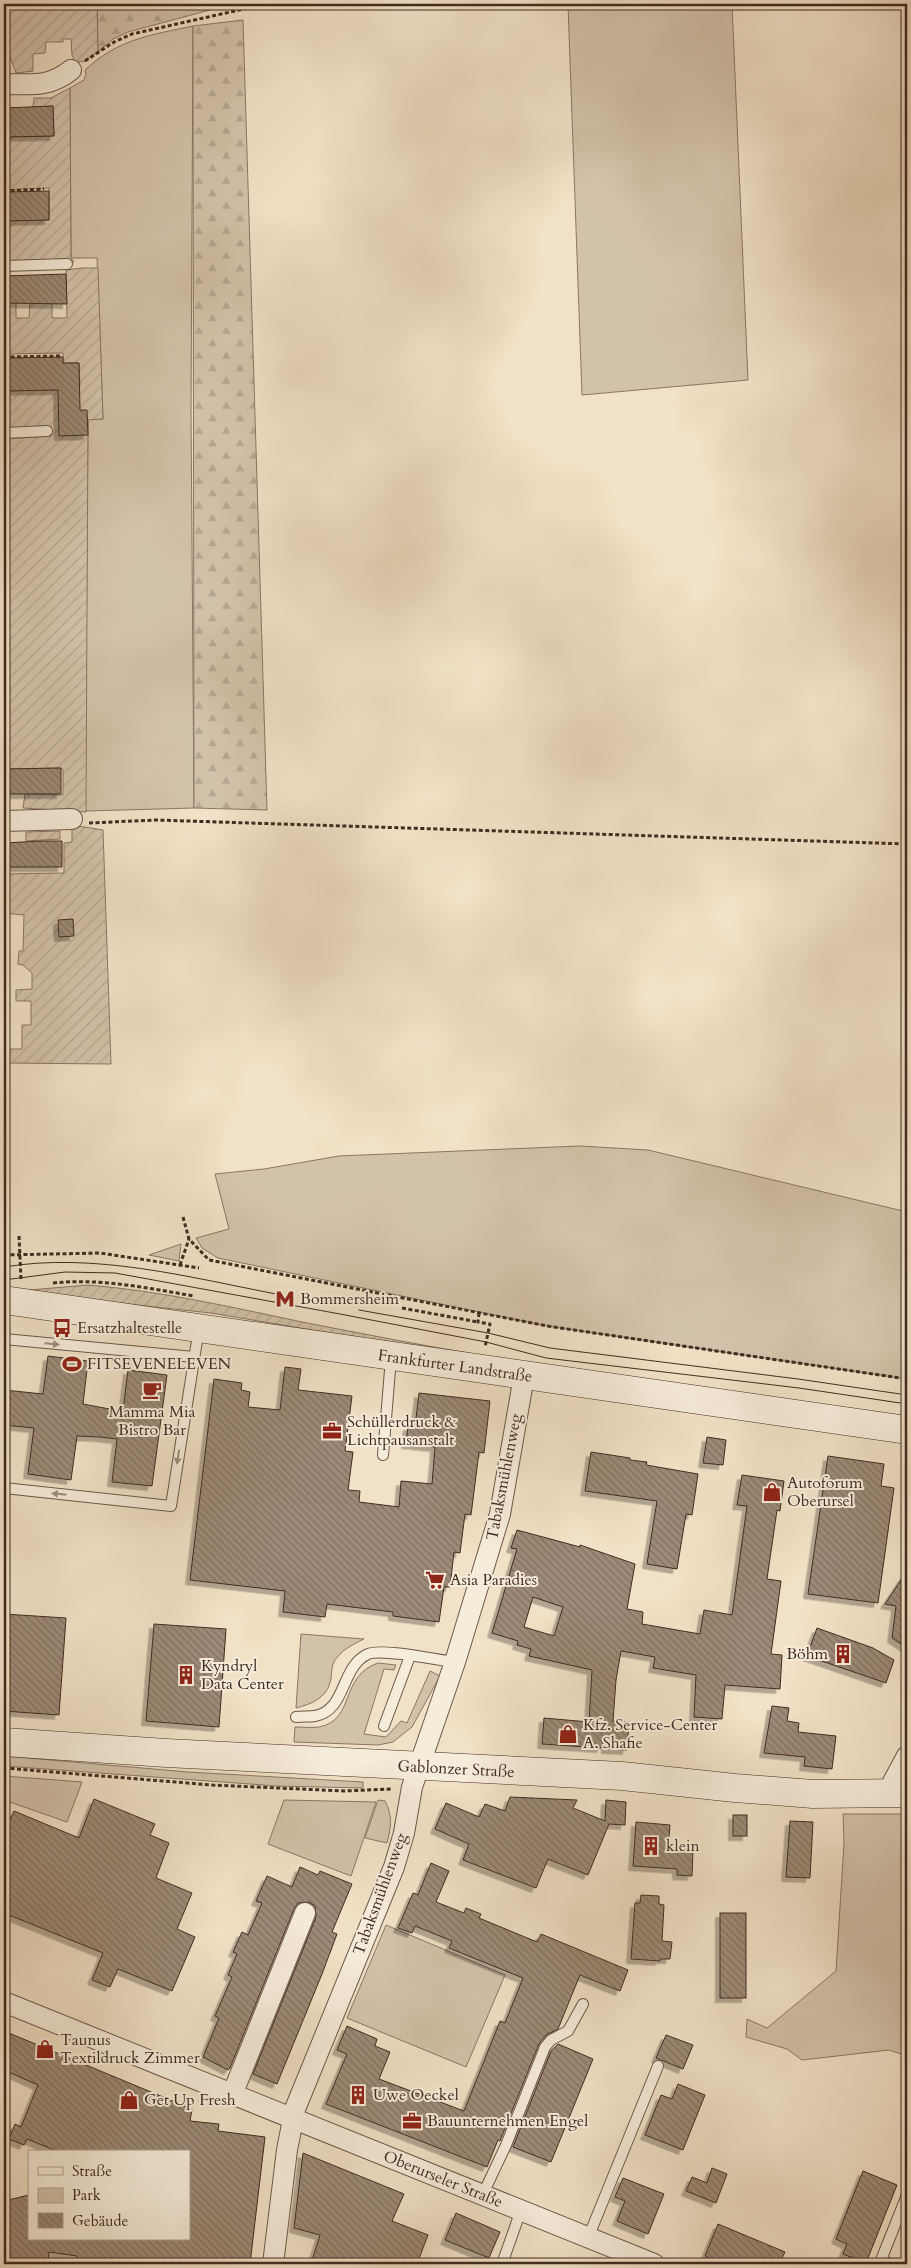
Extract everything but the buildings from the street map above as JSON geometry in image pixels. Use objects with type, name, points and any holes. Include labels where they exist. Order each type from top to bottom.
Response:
[{"type":"main road","name":"Frankfurter Landstraße","points":[[12,1301],[907,1430]]},
{"type":"main road","name":"Gablonzer Straße","points":[[4,1742],[419,1767],[622,1776],[813,1794],[899,1793]]},
{"type":"street","points":[[4,84],[44,83],[59,80],[71,70]]},
{"type":"street","points":[[4,821],[72,818]]},
{"type":"street","name":"Tabaksmühlenweg","points":[[273,2264],[287,2150],[295,2109],[394,1867],[404,1833],[412,1787],[455,1662],[500,1514],[524,1376]]},
{"type":"street","points":[[899,1793],[893,1782],[907,1756]]},
{"type":"street","points":[[232,2095],[305,1913]]},
{"type":"street","name":"Oberurseler Straße","points":[[4,2002],[654,2264]]},
{"type":"lane","points":[[4,266],[67,264]]},
{"type":"lane","points":[[4,433],[47,431]]},
{"type":"lane","points":[[4,1488],[171,1506],[199,1327]]},
{"type":"lane","points":[[4,1339],[194,1357]]},
{"type":"lane","points":[[383,1455],[391,1357]]},
{"type":"lane","points":[[296,1716],[316,1716],[332,1708],[341,1694],[348,1673],[356,1662],[368,1654],[381,1652],[455,1662]]},
{"type":"lane","points":[[384,1726],[410,1656]]},
{"type":"lane","points":[[483,2194],[506,2145],[545,2047],[550,2040],[568,2031],[584,2004]]},
{"type":"lane","points":[[588,2238],[658,2066]]},
{"type":"lane","points":[[891,2264],[881,2260],[907,2195]]},
{"type":"lane","points":[[502,2264],[520,2210]]},
{"type":"path","points":[[71,70],[114,42],[132,34],[266,4]]},
{"type":"path","points":[[4,191],[44,190]]},
{"type":"path","points":[[4,357],[62,356]]},
{"type":"path","points":[[72,818],[86,823],[156,820],[907,844]]},
{"type":"path","points":[[183,1217],[189,1239],[209,1260],[546,1326],[907,1379]]},
{"type":"path","points":[[12,1301],[22,1286],[19,1236]]},
{"type":"path","points":[[180,1265],[189,1239]]},
{"type":"path","points":[[4,1255],[100,1253],[199,1268]]},
{"type":"path","points":[[48,1283],[90,1281],[126,1284],[194,1296]]},
{"type":"path","points":[[402,1308],[490,1324],[484,1353],[491,1354],[489,1371]]},
{"type":"path","points":[[478,1322],[479,1313]]},
{"type":"green space","points":[[8,4],[97,4],[98,52],[76,65],[72,55],[71,39],[63,39],[63,42],[46,42],[45,53],[33,54],[33,71],[16,73],[7,49],[7,31],[4,30],[4,9],[7,9]]},
{"type":"green space","points":[[97,4],[232,4],[128,32],[113,39],[98,52]]},
{"type":"green space","points":[[568,4],[732,4],[748,380],[582,395]]},
{"type":"green space","points":[[243,20],[267,810],[194,808],[193,26]]},
{"type":"green space","points":[[193,26],[191,412],[194,808],[85,811],[88,419],[103,419],[97,258],[71,258],[70,88],[84,80],[85,70],[110,51],[149,36]]},
{"type":"green space","points":[[70,88],[71,258],[74,262],[4,263],[4,221],[49,220],[49,188],[4,190],[4,137],[54,136],[53,106],[33,107],[34,98],[51,98]]},
{"type":"green space","points":[[98,268],[103,419],[88,420],[86,812],[23,808],[25,794],[63,795],[63,770],[61,768],[4,769],[4,735],[9,734],[4,439],[51,436],[50,427],[4,431],[4,391],[63,390],[80,386],[79,363],[63,363],[63,353],[4,354],[4,303],[16,303],[16,318],[29,318],[30,302],[52,302],[52,318],[67,318],[66,270]]},
{"type":"green space","points":[[72,825],[103,830],[111,1064],[4,1063],[4,1049],[22,1049],[22,1025],[31,1025],[31,1001],[16,1001],[16,990],[32,989],[32,973],[23,965],[18,964],[19,951],[23,951],[24,915],[4,913],[4,874],[64,873],[64,843],[72,842]]},
{"type":"green space","points":[[60,831],[60,839],[26,841],[26,832]]},
{"type":"green space","points":[[580,1146],[648,1150],[907,1212],[907,1379],[547,1326],[218,1258],[202,1248],[196,1238],[229,1229],[215,1174],[264,1169],[339,1156]]},
{"type":"green space","points":[[181,1244],[179,1261],[149,1255]]},
{"type":"green space","points":[[88,1285],[196,1300],[348,1331],[486,1356],[484,1359],[211,1313],[90,1300],[29,1290]]},
{"type":"green space","points":[[301,1634],[364,1639],[346,1649],[335,1660],[332,1666],[330,1683],[325,1693],[312,1703],[296,1708]]},
{"type":"green space","points":[[378,1663],[396,1665],[394,1670],[384,1669],[364,1734],[386,1737],[401,1721],[407,1723],[430,1671],[440,1676],[412,1727],[393,1742],[378,1745],[294,1742],[295,1727],[319,1727],[331,1723],[344,1707],[358,1678],[366,1669]]},
{"type":"green space","points":[[4,1756],[188,1772],[363,1782],[363,1788],[277,1786],[4,1766]]},
{"type":"green space","points":[[4,1776],[82,1782],[67,1822],[4,1800]]},
{"type":"green space","points":[[284,1800],[376,1802],[351,1876],[268,1844]]},
{"type":"green space","points":[[378,1800],[385,1801],[389,1812],[390,1827],[387,1843],[365,1838]]},
{"type":"green space","points":[[843,1814],[907,1814],[907,2056],[889,2050],[802,2060],[787,2049],[746,2037],[747,2019],[767,2028],[836,1971],[844,1843]]},
{"type":"green space","points":[[386,1925],[505,1975],[466,2067],[347,2018]]},
{"type":"tram line","points":[[4,1267],[38,1263],[106,1264],[141,1268],[276,1294]]},
{"type":"tram line","points":[[4,1280],[65,1272],[115,1273],[486,1342],[546,1358],[799,1388],[907,1404]]},
{"type":"tram line","points":[[359,1310],[488,1333],[550,1348],[798,1379],[907,1395]]},
{"type":"place","name":"Bommersheim","points":[[285,1299]]},
{"type":"place","name":"Ersatzhaltestelle","points":[[62,1328]]},
{"type":"place","name":"FITSEVENELEVEN","points":[[72,1364]]},
{"type":"place","name":"Mamma Mia Bistro Bar","points":[[152,1390]]},
{"type":"place","name":"Schüllerdruck & Lichtpausanstalt","points":[[332,1431]]},
{"type":"place","name":"Autoforum Oberursel","points":[[772,1492]]},
{"type":"place","name":"Asia Paradies","points":[[435,1580]]},
{"type":"place","name":"Böhm","points":[[843,1654]]},
{"type":"place","name":"Kyndryl Data Center","points":[[186,1675]]},
{"type":"place","name":"Kfz. Service-Center A. Shafie","points":[[568,1734]]},
{"type":"place","name":"klein","points":[[651,1846]]},
{"type":"place","name":"Taunus Textildruck Zimmer","points":[[45,2049]]},
{"type":"place","name":"Uwe Oeckel","points":[[358,2095]]},
{"type":"place","name":"Get Up Fresh","points":[[129,2100]]},
{"type":"place","name":"Bauunternehmen Engel","points":[[412,2121]]}]
